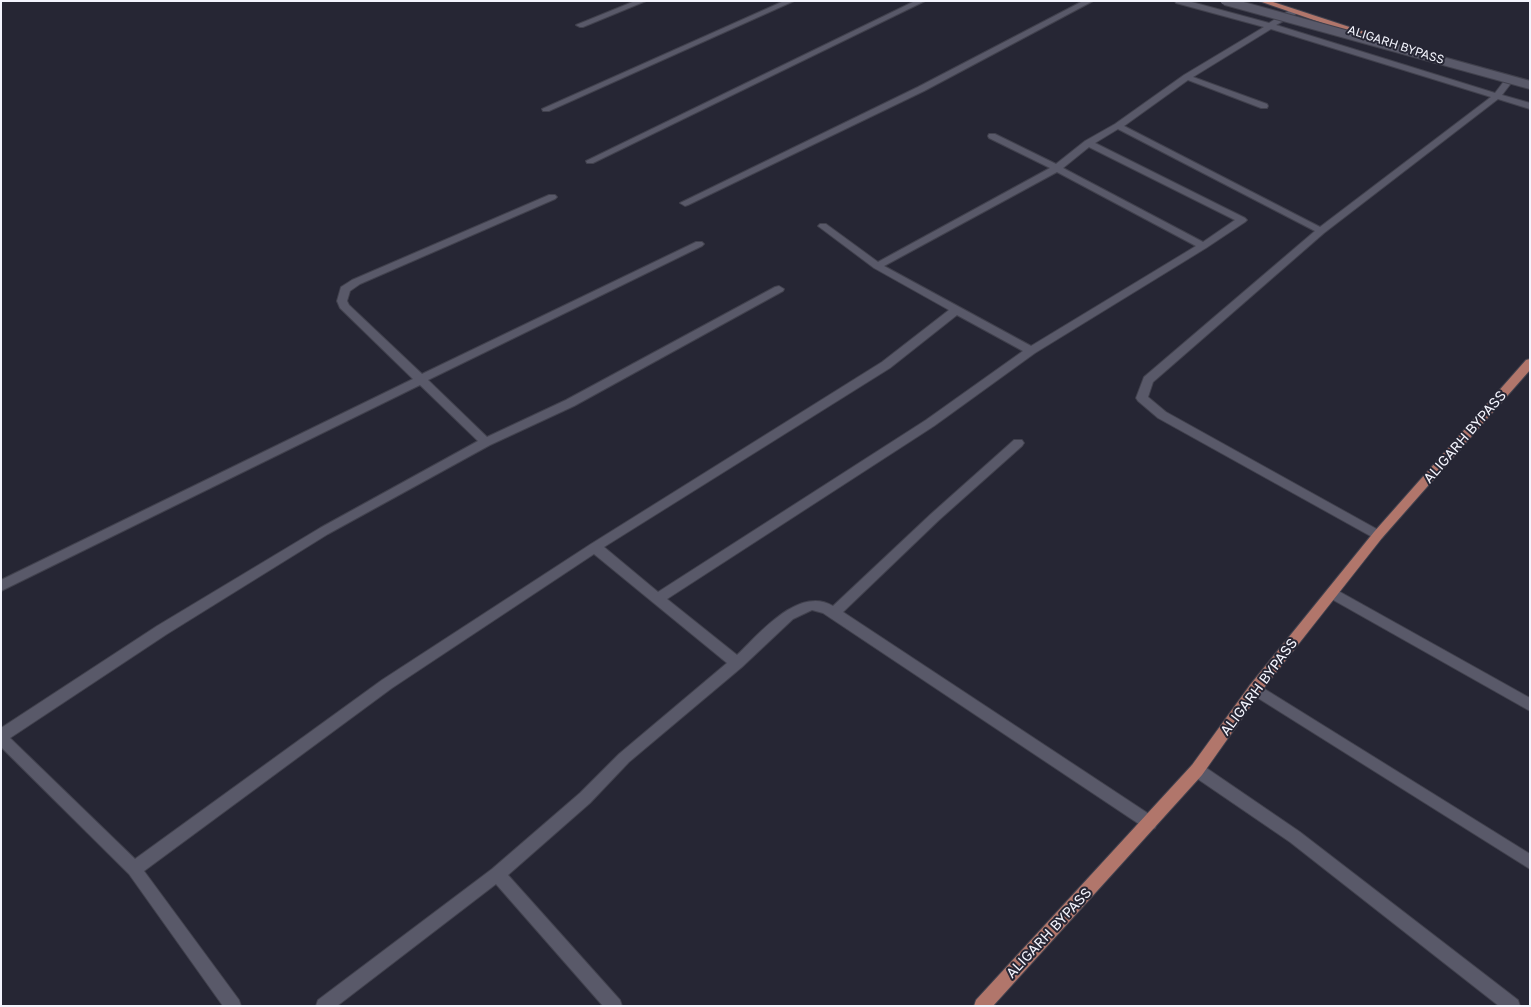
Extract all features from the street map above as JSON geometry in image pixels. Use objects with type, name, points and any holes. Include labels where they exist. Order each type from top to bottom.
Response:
[{"type":"main road","name":"ALIGARH BYPASS","points":[[1263,1],[1530,89]]},
{"type":"main road","name":"ALIGARH BYPASS","points":[[982,1006],[1197,770],[1255,689],[1378,535],[1530,363]]},
{"type":"street","points":[[580,25],[642,1]]},
{"type":"street","points":[[546,109],[790,1]]},
{"type":"street","points":[[590,161],[921,1]]},
{"type":"street","points":[[685,202],[921,90],[1089,1]]},
{"type":"street","points":[[1180,1],[1270,26],[1530,106]]},
{"type":"street","points":[[1225,1],[1530,85]]},
{"type":"street","points":[[877,266],[1057,168],[1088,143],[1118,126],[1187,77],[1293,12]]},
{"type":"street","points":[[1187,77],[1264,106]]},
{"type":"street","points":[[1378,535],[1162,415],[1142,398],[1148,380],[1321,231],[1497,96],[1508,82]]},
{"type":"street","points":[[1118,126],[1321,231]]},
{"type":"street","points":[[992,136],[1057,168],[1203,246]]},
{"type":"street","points":[[657,599],[930,423],[1031,351],[1203,246],[1242,220],[1088,143]]},
{"type":"street","points":[[486,442],[344,306],[342,301],[345,289],[356,282],[552,197]]},
{"type":"street","points":[[823,226],[877,266],[955,311],[1031,351]]},
{"type":"street","points":[[1,586],[201,486],[699,244]]},
{"type":"street","points":[[233,1006],[134,870],[1,737],[162,630],[324,531],[486,442],[570,403],[779,289]]},
{"type":"street","points":[[134,870],[387,684],[596,546],[886,365],[955,311]]},
{"type":"street","points":[[834,613],[935,517],[1018,443]]},
{"type":"street","points":[[596,546],[657,599],[737,662]]},
{"type":"street","points":[[1333,593],[1530,705]]},
{"type":"street","points":[[324,1006],[497,874],[585,798],[624,758],[737,662],[788,615],[811,605],[826,608],[834,613],[1150,823]]},
{"type":"street","points":[[1255,689],[1530,862]]},
{"type":"street","points":[[1197,770],[1295,837],[1512,1006]]},
{"type":"street","points":[[497,874],[614,1006]]}]
